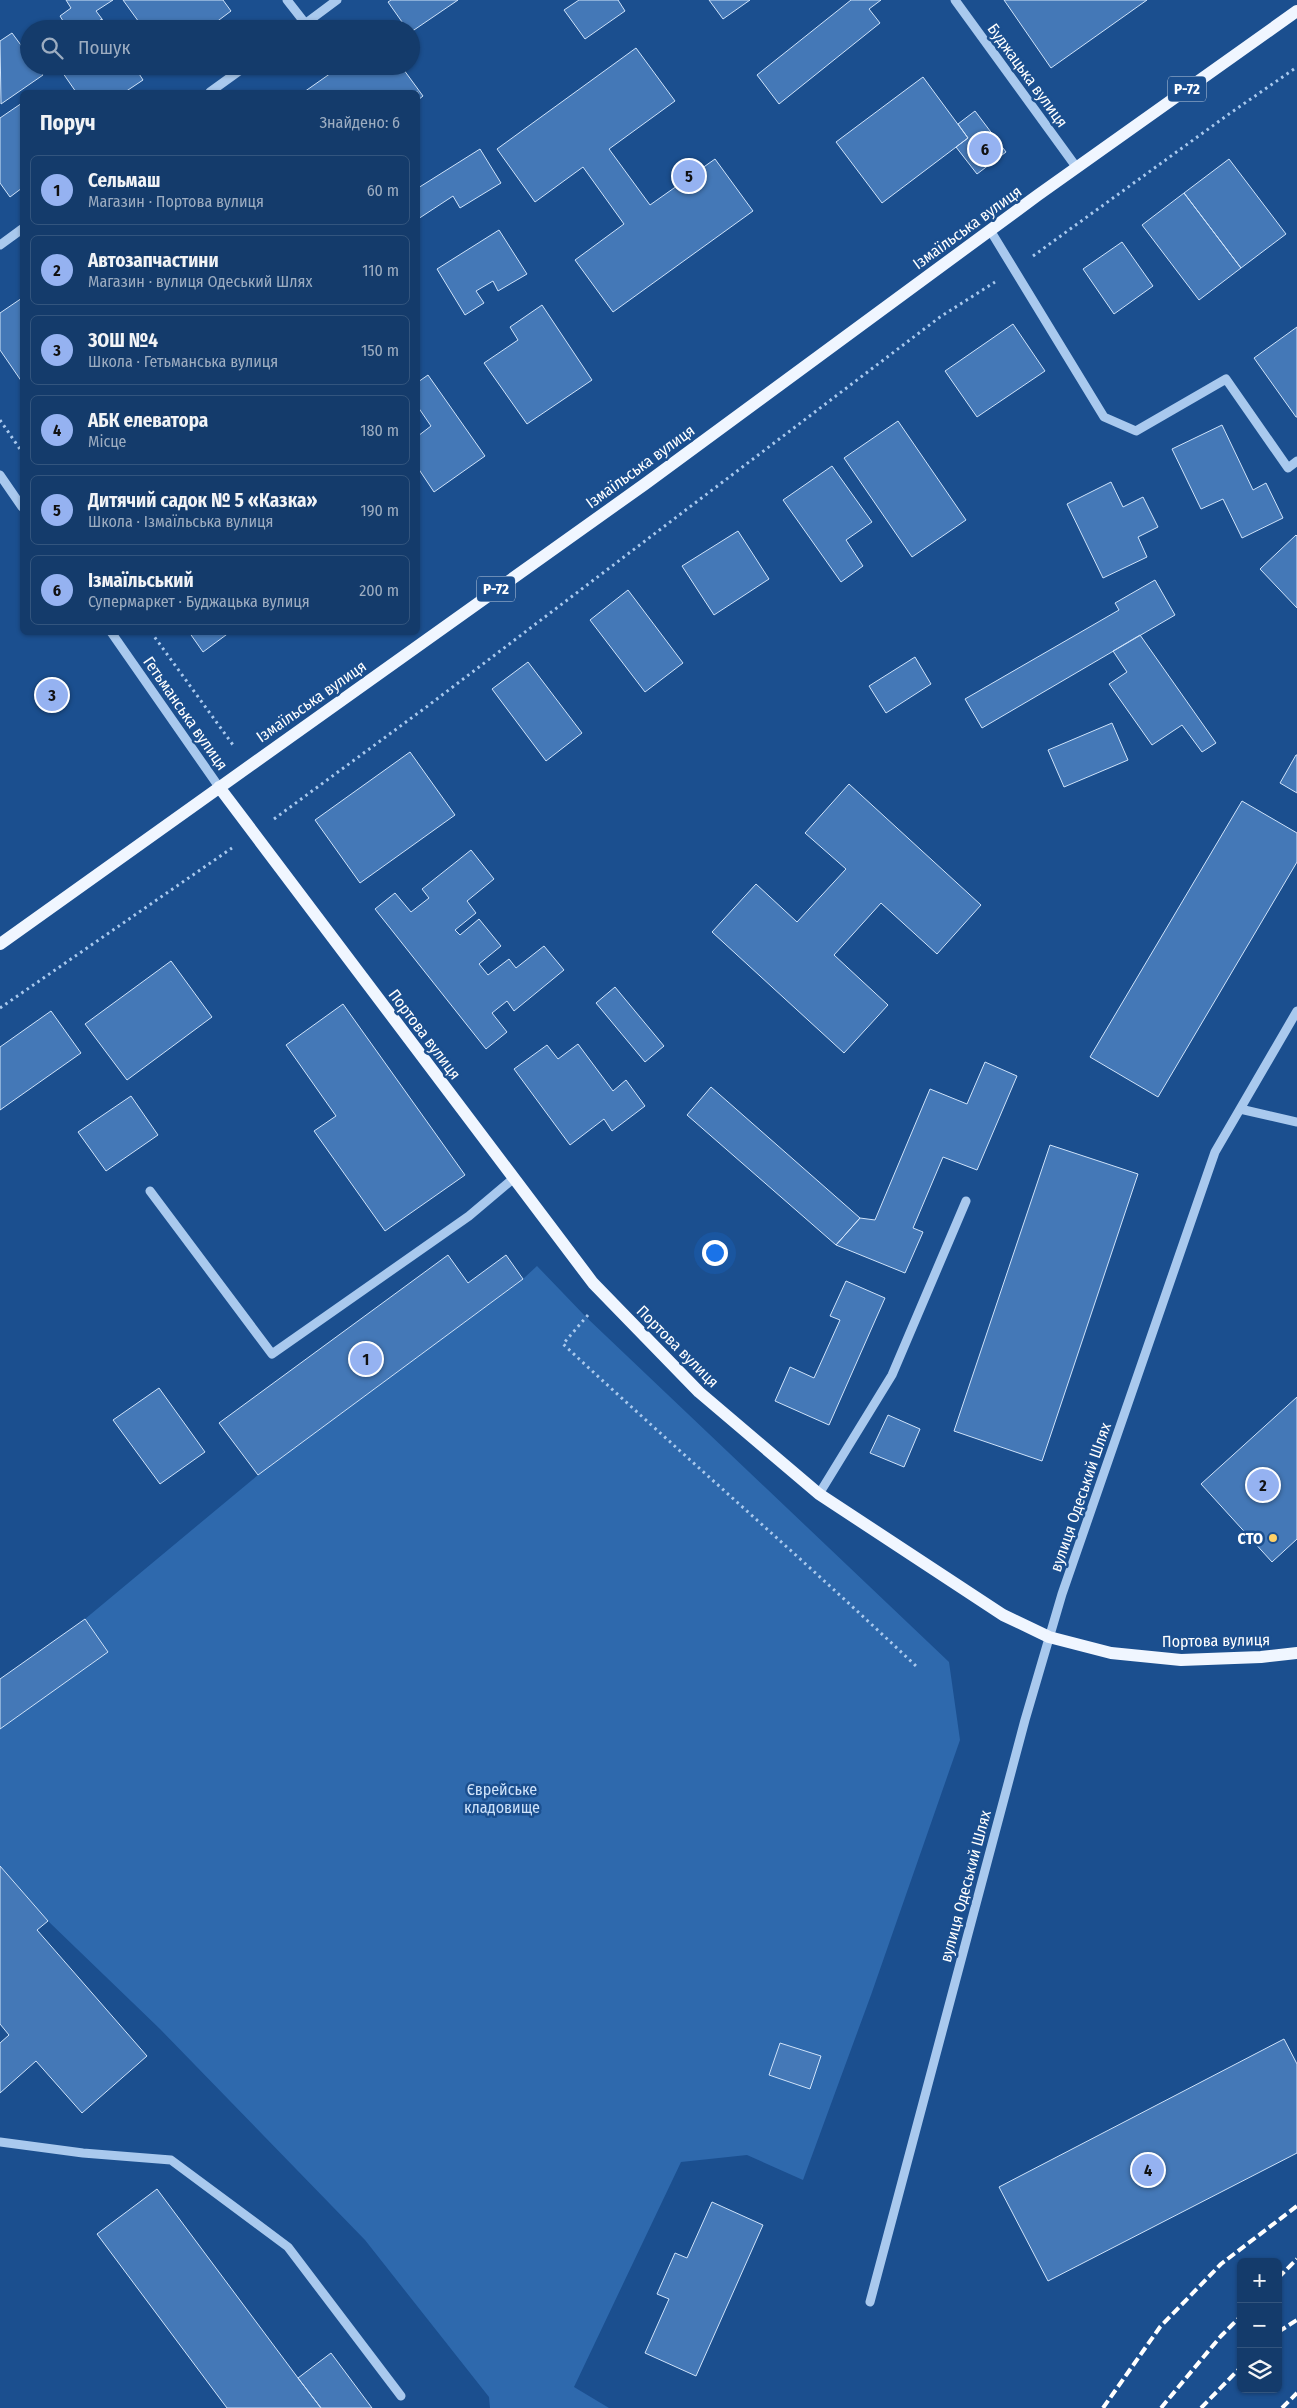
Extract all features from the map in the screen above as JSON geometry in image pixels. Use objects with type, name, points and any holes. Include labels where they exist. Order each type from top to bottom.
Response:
[{"type":"main road","name":"Ізмаїльська вулиця","points":[[0,944],[645,484],[990,230],[1297,11]]},
{"type":"main road","name":"Портова вулиця","points":[[219,787],[593,1283],[700,1392],[819,1494],[1003,1615],[1049,1637],[1112,1653],[1180,1660],[1262,1657],[1297,1653]]},
{"type":"street","points":[[287,0],[299,20]]},
{"type":"street","points":[[310,20],[337,0]]},
{"type":"street","name":"Буджацька вулиця","points":[[955,0],[1077,168]]},
{"type":"street","points":[[213,90],[234,75]]},
{"type":"street","points":[[0,245],[20,230]]},
{"type":"street","points":[[990,230],[1104,417],[1136,431],[1226,379],[1288,468],[1297,461]]},
{"type":"street","points":[[0,474],[20,504]]},
{"type":"street","name":"Гетьманська вулиця","points":[[113,635],[219,787]]},
{"type":"street","name":"вулиця Одеський Шлях","points":[[870,2302],[1025,1720],[1062,1594],[1215,1152],[1297,1011]]},
{"type":"street","points":[[1240,1109],[1297,1122]]},
{"type":"street","points":[[150,1191],[272,1354],[469,1216],[514,1178]]},
{"type":"street","points":[[819,1494],[892,1375],[966,1201]]},
{"type":"street","points":[[0,2142],[83,2153],[171,2160],[288,2247],[401,2396]]},
{"type":"path","points":[[0,1008],[140,909],[253,834],[425,708],[940,317],[1014,270],[1297,67]]},
{"type":"path","points":[[0,420],[20,449]]},
{"type":"path","points":[[153,635],[248,766]]},
{"type":"path","points":[[606,1296],[563,1344],[669,1443],[818,1573],[917,1667]]},
{"type":"green space","name":"Єврейське кладовище","points":[[537,1266],[586,1317],[949,1662],[960,1740],[871,1995],[803,2180],[747,2155],[681,2162],[574,2387],[609,2408],[490,2408],[489,2397],[365,2240],[160,2029],[48,1921],[0,1866],[0,1729],[108,1652],[85,1619],[258,1475],[523,1279]]},
{"type":"building","points":[[66,0],[113,0],[96,11],[102,19],[101,20],[62,20],[60,16],[71,8]]},
{"type":"building","points":[[123,0],[223,0],[231,11],[219,20],[137,20]]},
{"type":"building","points":[[391,0],[458,0],[420,26],[420,20],[401,20],[388,2]]},
{"type":"building","points":[[579,0],[618,0],[625,11],[585,39],[564,10]]},
{"type":"building","points":[[709,0],[750,0],[723,19]]},
{"type":"building","points":[[851,0],[881,0],[869,9],[880,23],[779,104],[757,75]]},
{"type":"building","points":[[1004,0],[1147,0],[1051,68]]},
{"type":"building","points":[[12,33],[20,44],[20,75],[43,75],[1,104],[0,41]]},
{"type":"building","points":[[636,48],[675,101],[609,149],[650,205],[715,159],[753,211],[613,312],[575,260],[624,224],[583,167],[535,202],[497,149]]},
{"type":"building","points":[[64,75],[140,75],[143,80],[128,90],[75,90]]},
{"type":"building","points":[[328,75],[408,75],[419,90],[307,90]]},
{"type":"building","points":[[923,77],[968,138],[882,203],[836,142]]},
{"type":"building","points":[[20,104],[20,190],[10,197],[0,183],[0,118]]},
{"type":"building","points":[[975,111],[1006,152],[977,174],[956,147],[968,138],[958,124]]},
{"type":"building","points":[[480,149],[501,183],[460,208],[453,196],[420,218],[420,187]]},
{"type":"building","points":[[1229,159],[1286,234],[1241,268],[1184,193]]},
{"type":"building","points":[[1184,193],[1241,268],[1199,300],[1142,225]]},
{"type":"building","points":[[499,230],[527,274],[498,291],[493,281],[476,291],[484,303],[465,315],[437,269]]},
{"type":"building","points":[[1122,242],[1153,286],[1114,314],[1083,269]]},
{"type":"building","points":[[20,299],[20,379],[0,350],[0,313]]},
{"type":"building","points":[[542,305],[592,380],[527,424],[484,363],[518,340],[510,327]]},
{"type":"building","points":[[1013,324],[1045,371],[977,417],[945,371]]},
{"type":"building","points":[[1297,327],[1297,417],[1296,417],[1254,358]]},
{"type":"building","points":[[428,375],[485,456],[434,492],[420,471],[420,434],[431,426],[420,410],[420,381]]},
{"type":"building","points":[[898,421],[966,520],[912,557],[844,458]]},
{"type":"building","points":[[1222,425],[1253,490],[1266,483],[1283,518],[1242,538],[1223,499],[1201,509],[1172,449]]},
{"type":"building","points":[[832,466],[872,522],[846,540],[863,566],[841,582],[783,500]]},
{"type":"building","points":[[1111,482],[1123,507],[1143,497],[1158,527],[1138,537],[1147,557],[1103,578],[1067,504]]},
{"type":"building","points":[[738,531],[769,579],[714,615],[682,566]]},
{"type":"building","points":[[1297,536],[1297,608],[1260,569]]},
{"type":"building","points":[[1155,580],[1175,615],[982,728],[965,699],[1119,610],[1115,603]]},
{"type":"building","points":[[628,590],[683,663],[645,692],[590,620]]},
{"type":"building","points":[[191,635],[226,635],[203,652]]},
{"type":"building","points":[[1140,635],[1216,743],[1202,752],[1182,725],[1152,745],[1109,684],[1127,672],[1113,651]]},
{"type":"building","points":[[915,657],[931,684],[886,713],[869,686]]},
{"type":"building","points":[[528,662],[582,733],[546,761],[492,689]]},
{"type":"building","points":[[1112,723],[1128,760],[1064,787],[1048,750]]},
{"type":"building","points":[[410,752],[455,815],[360,883],[315,820]]},
{"type":"building","points":[[1297,755],[1297,793],[1280,783]]},
{"type":"building","points":[[849,784],[981,905],[937,954],[881,903],[834,955],[888,1005],[844,1053],[712,932],[756,884],[797,922],[846,869],[805,833]]},
{"type":"building","points":[[1242,801],[1297,833],[1297,862],[1158,1097],[1090,1057]]},
{"type":"building","points":[[471,850],[494,879],[467,901],[476,913],[455,930],[460,935],[479,919],[501,946],[479,964],[488,975],[509,959],[516,968],[544,946],[564,970],[514,1011],[507,1001],[492,1013],[507,1032],[486,1049],[375,909],[395,893],[411,912],[429,898],[422,889]]},
{"type":"building","points":[[171,961],[212,1017],[127,1080],[85,1024]]},
{"type":"building","points":[[615,987],[664,1046],[645,1062],[596,1003]]},
{"type":"building","points":[[343,1004],[465,1175],[385,1231],[314,1131],[336,1116],[286,1045]]},
{"type":"building","points":[[51,1011],[81,1053],[0,1110],[0,1047]]},
{"type":"building","points":[[578,1044],[613,1091],[626,1080],[645,1106],[612,1131],[604,1119],[570,1145],[514,1069],[547,1045],[558,1059]]},
{"type":"building","points":[[985,1062],[1017,1076],[977,1170],[943,1157],[913,1228],[923,1232],[905,1273],[836,1245],[860,1218],[875,1220],[930,1089],[967,1104]]},
{"type":"building","points":[[711,1087],[860,1218],[836,1245],[687,1115]]},
{"type":"building","points":[[131,1096],[158,1135],[106,1171],[78,1132]]},
{"type":"building","points":[[1050,1145],[1138,1174],[1042,1461],[954,1431]]},
{"type":"building","points":[[448,1255],[468,1283],[506,1255],[523,1279],[258,1475],[219,1423]]},
{"type":"building","points":[[846,1281],[885,1298],[829,1425],[775,1401],[790,1367],[814,1378],[840,1320],[830,1316]]},
{"type":"building","points":[[159,1388],[205,1452],[160,1484],[113,1420]]},
{"type":"building","points":[[1297,1397],[1297,1539],[1272,1562],[1201,1484]]},
{"type":"building","points":[[888,1415],[920,1429],[904,1467],[870,1453]]},
{"type":"building","points":[[85,1619],[108,1652],[0,1729],[0,1679]]},
{"type":"building","points":[[0,1866],[48,1921],[37,1930],[147,2056],[82,2113],[36,2061],[0,2093],[0,2043],[9,2035],[0,2024]]},
{"type":"building","points":[[1284,2039],[1297,2064],[1297,2153],[1048,2281],[999,2187]]},
{"type":"building","points":[[780,2043],[821,2056],[810,2089],[769,2075]]},
{"type":"building","points":[[157,2189],[321,2408],[227,2408],[97,2234]]},
{"type":"building","points":[[712,2202],[763,2225],[696,2376],[645,2353],[669,2299],[657,2294],[675,2253],[687,2258]]},
{"type":"building","points":[[331,2353],[372,2408],[321,2408],[298,2378]]},
{"type":"railway","points":[[1103,2408],[1160,2327],[1221,2264],[1297,2206]]},
{"type":"railway","points":[[1282,2274],[1297,2259]]},
{"type":"railway","points":[[1161,2408],[1221,2336],[1237,2320]]},
{"type":"railway","points":[[1282,2329],[1297,2320]]},
{"type":"railway","points":[[1201,2408],[1237,2371]]},
{"type":"railway","points":[[1282,2408],[1297,2393]]},
{"type":"place","name":"Ізмаїльський","points":[[985,149]]},
{"type":"place","name":"Дитячий садок № 5 «Казка»","points":[[689,176]]},
{"type":"place","name":"ЗОШ №4","points":[[52,695]]},
{"type":"place","name":"Сельмаш","points":[[366,1359]]},
{"type":"place","name":"Автозапчастини","points":[[1263,1485]]},
{"type":"place","name":"СТО","points":[[1273,1538]]},
{"type":"place","name":"АБК елеватора","points":[[1148,2170]]}]
